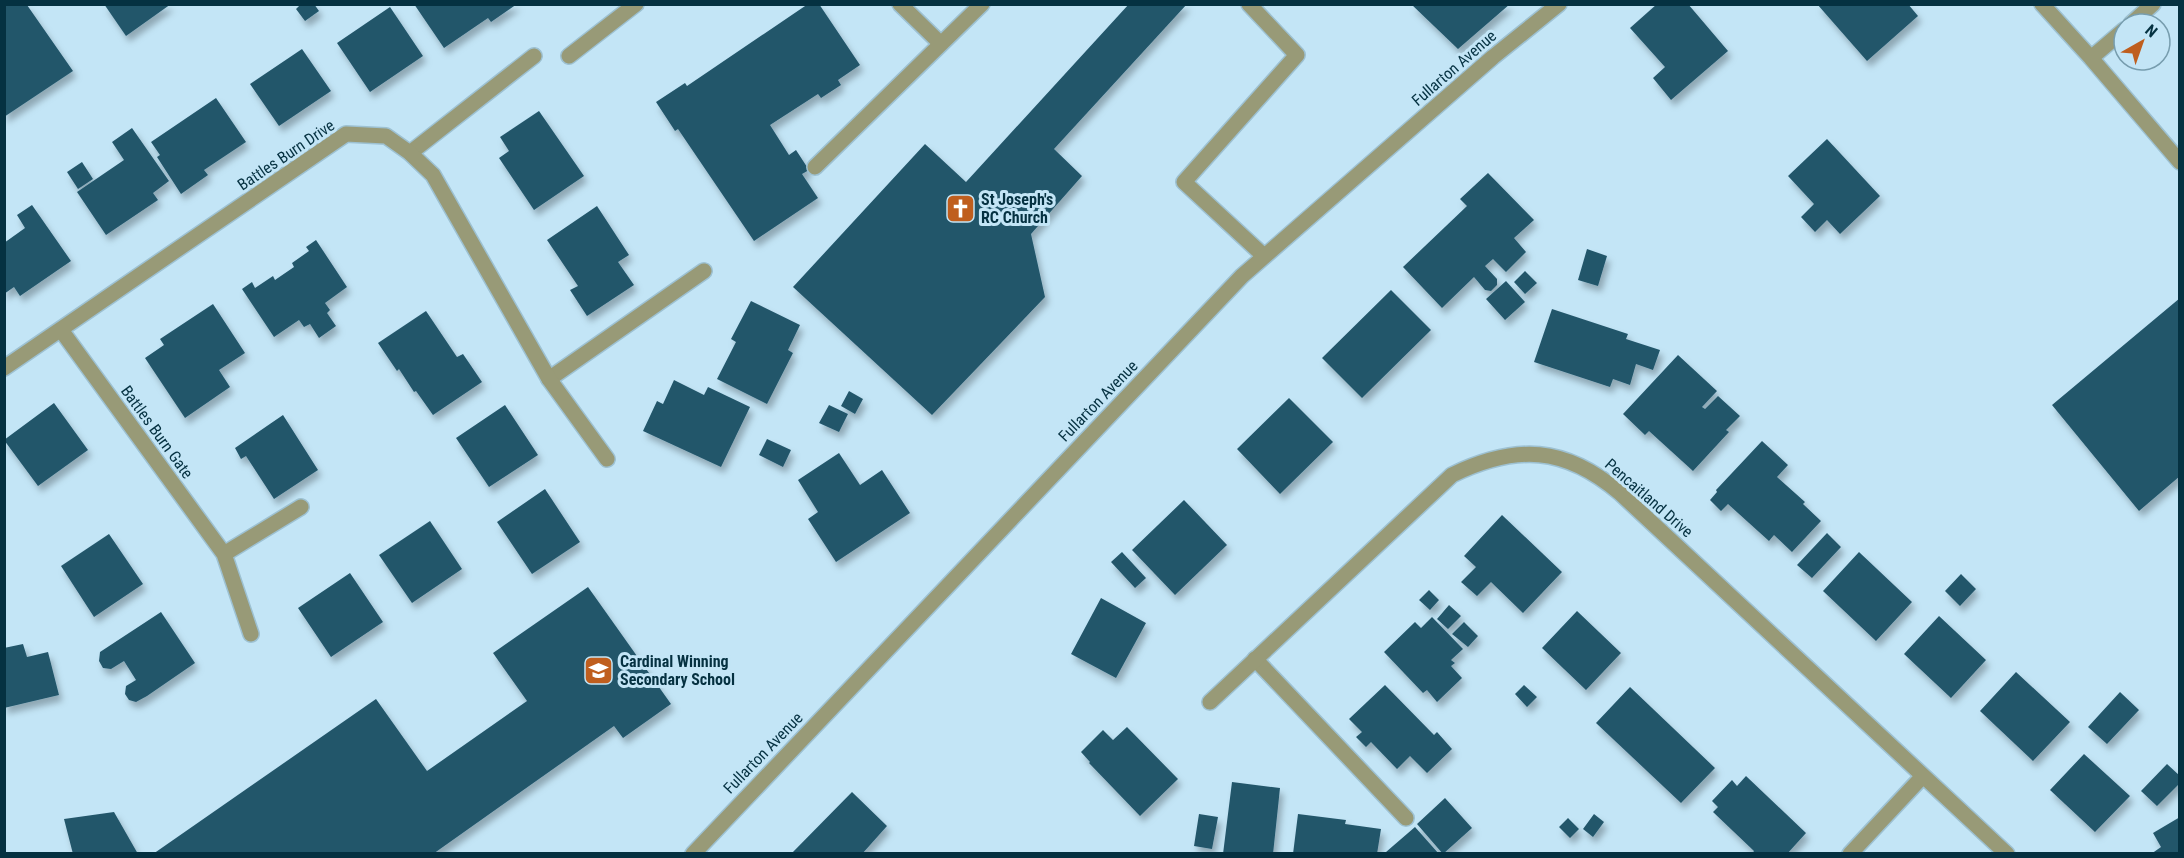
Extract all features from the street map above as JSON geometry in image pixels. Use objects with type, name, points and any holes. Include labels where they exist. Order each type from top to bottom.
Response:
[{"type":"street","points":[[569,56],[636,4]]},
{"type":"street","points":[[900,4],[941,44]]},
{"type":"street","points":[[815,167],[982,4]]},
{"type":"street","points":[[1249,4],[1297,55],[1184,182],[1264,256]]},
{"type":"street","name":"Fullarton Avenue","points":[[693,854],[1234,284],[1493,57],[1559,4]]},
{"type":"street","points":[[2042,4],[2180,162]]},
{"type":"street","points":[[2091,58],[2112,40]]},
{"type":"street","points":[[410,153],[534,56]]},
{"type":"street","name":"Battles Burn Drive","points":[[4,368],[346,134],[386,136],[410,153],[432,175],[549,379],[608,459]]},
{"type":"street","points":[[549,379],[704,271]]},
{"type":"street","name":"Battles Burn Gate","points":[[61,330],[224,555],[251,634]]},
{"type":"street","name":"Pencaitland Drive","points":[[1210,702],[1452,475],[1477,463],[1504,455],[1533,454],[1557,457],[1580,465],[1601,477],[1620,493],[2007,854]]},
{"type":"street","points":[[224,555],[302,507]]},
{"type":"street","points":[[1255,659],[1406,818]]},
{"type":"street","points":[[1850,854],[1923,776]]},
{"type":"building","points":[[104,4],[171,4],[126,36]]},
{"type":"building","points":[[301,4],[314,4],[319,11],[305,21],[296,9]]},
{"type":"building","points":[[414,4],[517,4],[491,22],[488,18],[444,48]]},
{"type":"building","points":[[808,4],[819,4],[860,65],[838,80],[841,85],[821,98],[818,94],[770,125],[789,155],[796,150],[809,170],[802,174],[818,198],[754,241],[678,129],[675,131],[656,102],[685,83],[687,86]]},
{"type":"building","name":"St Joseph's RC Church","points":[[1129,4],[1187,4],[1054,149],[1082,176],[1031,234],[1045,297],[932,415],[793,287],[925,144],[966,182]]},
{"type":"building","points":[[1411,4],[1510,4],[1458,49]]},
{"type":"building","points":[[1657,4],[1688,4],[1728,51],[1671,100],[1653,78],[1665,67],[1630,28]]},
{"type":"building","points":[[1817,4],[1908,4],[1918,16],[1867,61]]},
{"type":"building","points":[[4,5],[27,5],[73,71],[4,117]]},
{"type":"building","points":[[390,7],[423,56],[370,92],[337,43]]},
{"type":"building","points":[[302,49],[331,91],[279,126],[250,84]]},
{"type":"building","points":[[216,98],[246,142],[204,170],[208,175],[181,194],[157,157],[160,155],[151,142]]},
{"type":"building","points":[[539,111],[584,176],[534,210],[499,158],[509,151],[500,137]]},
{"type":"building","points":[[132,128],[169,181],[153,193],[158,200],[106,235],[77,192],[124,160],[112,142]]},
{"type":"building","points":[[1827,139],[1880,196],[1840,234],[1827,220],[1815,232],[1801,217],[1814,204],[1788,176]]},
{"type":"building","points":[[82,162],[93,179],[78,189],[67,172]]},
{"type":"building","points":[[1488,173],[1534,220],[1514,238],[1526,252],[1506,272],[1493,259],[1485,266],[1497,279],[1497,285],[1491,291],[1485,290],[1474,277],[1442,308],[1403,267],[1467,206],[1460,199]]},
{"type":"building","points":[[32,205],[71,261],[20,296],[14,287],[4,294],[4,243],[25,228],[17,215]]},
{"type":"building","points":[[597,206],[629,255],[618,262],[634,285],[587,316],[570,290],[578,286],[547,240]]},
{"type":"building","points":[[316,240],[347,287],[325,303],[330,310],[327,313],[336,326],[319,338],[310,324],[304,327],[299,320],[274,337],[242,289],[252,282],[255,288],[273,276],[275,280],[294,267],[292,263],[309,251],[306,247]]},
{"type":"building","points":[[1587,249],[1607,256],[1598,286],[1578,280]]},
{"type":"building","points":[[1525,271],[1537,283],[1525,294],[1514,282]]},
{"type":"building","points":[[1506,281],[1525,302],[1505,320],[1486,299]]},
{"type":"building","points":[[1391,290],[1431,330],[1362,398],[1322,358]]},
{"type":"building","points":[[2180,298],[2180,476],[2139,511],[2052,405]]},
{"type":"building","points":[[751,301],[800,325],[788,350],[793,353],[767,404],[717,379],[736,342],[731,339]]},
{"type":"building","points":[[213,304],[245,353],[219,370],[230,387],[185,418],[145,358],[164,345],[160,339]]},
{"type":"building","points":[[1552,309],[1628,334],[1626,339],[1660,350],[1653,370],[1636,364],[1630,385],[1613,379],[1610,387],[1534,362]]},
{"type":"building","points":[[426,311],[457,357],[463,354],[482,382],[433,415],[399,369],[397,371],[378,343]]},
{"type":"building","points":[[1678,355],[1717,391],[1702,407],[1705,409],[1718,396],[1740,416],[1726,430],[1729,432],[1693,471],[1649,431],[1645,435],[1623,414]]},
{"type":"building","points":[[674,380],[704,395],[708,387],[750,407],[721,467],[643,431],[657,401],[663,404]]},
{"type":"building","points":[[849,391],[863,399],[855,414],[841,406]]},
{"type":"building","points":[[1289,398],[1333,442],[1280,494],[1237,449]]},
{"type":"building","points":[[54,403],[88,450],[38,486],[4,440]]},
{"type":"building","points":[[505,405],[538,455],[489,487],[456,438]]},
{"type":"building","points":[[829,405],[848,414],[839,432],[819,423]]},
{"type":"building","points":[[283,415],[318,470],[274,499],[246,456],[241,459],[235,448]]},
{"type":"building","points":[[767,439],[791,450],[783,467],[759,455]]},
{"type":"building","points":[[1762,441],[1788,465],[1777,477],[1805,502],[1803,504],[1821,521],[1792,552],[1774,535],[1769,541],[1728,504],[1721,511],[1710,500],[1717,492],[1716,490]]},
{"type":"building","points":[[839,453],[860,485],[882,470],[910,513],[836,562],[808,519],[818,512],[798,480]]},
{"type":"building","points":[[545,489],[580,542],[532,574],[497,522]]},
{"type":"building","points":[[1184,500],[1227,545],[1175,595],[1132,550]]},
{"type":"building","points":[[1502,515],[1562,572],[1523,613],[1491,582],[1477,596],[1461,582],[1476,567],[1464,556]]},
{"type":"building","points":[[430,521],[462,569],[412,603],[379,555]]},
{"type":"building","points":[[1827,533],[1841,547],[1812,578],[1797,565]]},
{"type":"building","points":[[109,534],[143,584],[94,617],[61,566]]},
{"type":"building","points":[[1122,552],[1146,578],[1135,588],[1111,562]]},
{"type":"building","points":[[1859,552],[1912,602],[1876,641],[1823,591]]},
{"type":"building","points":[[350,573],[383,622],[331,657],[298,608]]},
{"type":"building","points":[[1961,574],[1976,589],[1960,606],[1945,591]]},
{"type":"building","points":[[588,587],[671,704],[623,738],[614,726],[433,854],[153,854],[376,699],[427,771],[527,701],[493,653]]},
{"type":"building","points":[[1429,590],[1439,600],[1430,610],[1419,600]]},
{"type":"building","points":[[1101,598],[1146,623],[1116,678],[1071,654]]},
{"type":"building","points":[[1449,605],[1461,616],[1448,629],[1437,619]]},
{"type":"building","points":[[1577,611],[1621,653],[1586,690],[1542,648]]},
{"type":"building","points":[[161,612],[195,663],[147,696],[136,702],[129,700],[125,694],[126,686],[136,680],[124,661],[111,669],[103,668],[99,661],[100,652]]},
{"type":"building","points":[[1939,616],[1986,660],[1951,698],[1904,654]]},
{"type":"building","points":[[1432,617],[1463,649],[1451,660],[1455,663],[1451,666],[1462,678],[1437,702],[1427,690],[1423,693],[1384,652],[1415,622],[1421,628]]},
{"type":"building","points":[[1464,622],[1478,636],[1468,647],[1452,634]]},
{"type":"building","points":[[23,644],[27,657],[48,652],[59,695],[4,708],[4,648]]},
{"type":"building","points":[[2016,672],[2070,722],[2033,761],[1980,711]]},
{"type":"building","points":[[1385,685],[1434,735],[1437,732],[1452,749],[1427,773],[1410,756],[1397,769],[1371,742],[1366,747],[1356,737],[1362,732],[1349,719]]},
{"type":"building","points":[[1524,685],[1537,697],[1527,707],[1515,694]]},
{"type":"building","points":[[1630,687],[1715,768],[1681,803],[1596,723]]},
{"type":"building","points":[[2120,692],[2139,710],[2107,744],[2088,727]]},
{"type":"building","points":[[1127,727],[1178,779],[1140,816],[1081,752],[1103,730],[1113,740]]},
{"type":"building","points":[[2084,754],[2130,796],[2095,832],[2050,790]]},
{"type":"building","points":[[2167,764],[2180,776],[2180,783],[2157,806],[2141,791]]},
{"type":"building","points":[[1746,776],[1806,833],[1787,854],[1752,854],[1754,851],[1713,812],[1718,807],[1712,801],[1732,780],[1737,786]]},
{"type":"building","points":[[1232,782],[1280,788],[1273,854],[1223,854]]},
{"type":"building","points":[[852,792],[887,826],[862,854],[791,854]]},
{"type":"building","points":[[1445,798],[1472,828],[1443,854],[1417,824]]},
{"type":"building","points":[[114,812],[138,854],[73,854],[64,819]]},
{"type":"building","points":[[1199,814],[1218,817],[1212,849],[1194,846]]},
{"type":"building","points":[[1298,814],[1346,820],[1345,824],[1381,829],[1377,854],[1293,854]]},
{"type":"building","points":[[1594,814],[1604,822],[1593,837],[1583,829]]},
{"type":"building","points":[[2180,817],[2180,854],[2151,854],[2161,847],[2153,833]]},
{"type":"building","points":[[1568,818],[1579,829],[1570,838],[1559,827]]},
{"type":"building","points":[[1415,827],[1439,854],[1387,854],[1386,852]]},
{"type":"place","name":"St Joseph's RC Church","points":[[960,208]]},
{"type":"place","name":"Cardinal Winning Secondary School","points":[[599,670]]}]
